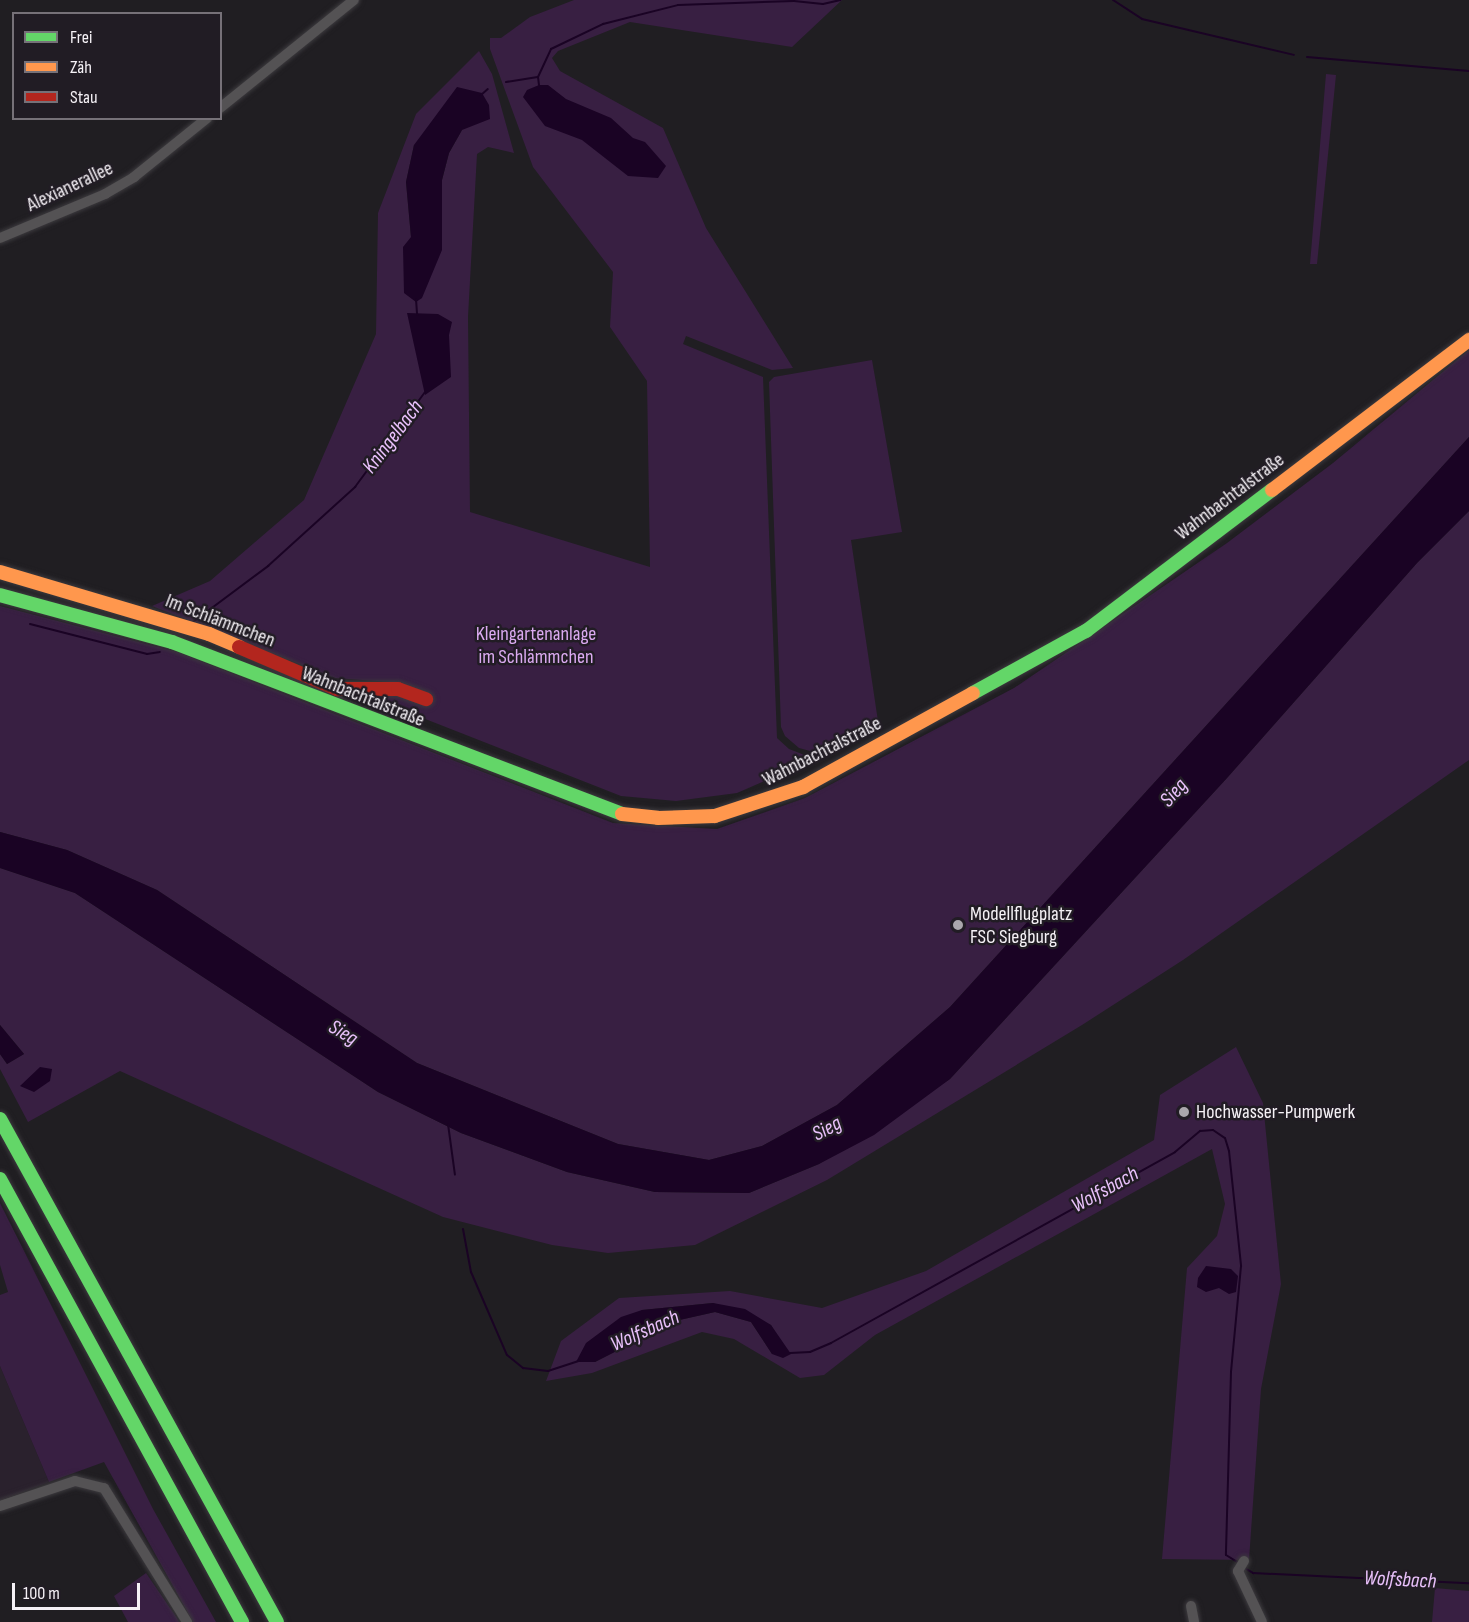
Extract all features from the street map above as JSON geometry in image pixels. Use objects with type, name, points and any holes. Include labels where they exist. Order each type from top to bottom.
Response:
[{"type":"main road","name":"Wahnbachtalstraße","points":[[0,596],[172,642],[614,813],[658,818],[715,816],[803,787],[1086,631],[1469,340]]},
{"type":"main road","name":"Im Schlämmchen","points":[[0,572],[209,634],[337,689],[398,688],[426,699]]},
{"type":"main road","points":[[0,1119],[277,1622]]},
{"type":"main road","points":[[0,1179],[242,1622]]},
{"type":"street","points":[[222,106],[354,0]]},
{"type":"street","name":"Alexianerallee","points":[[0,237],[105,194],[134,177],[205,120]]},
{"type":"street","points":[[0,1506],[75,1481],[104,1488],[187,1622]]},
{"type":"street","points":[[1244,1561],[1238,1571],[1262,1622]]},
{"type":"street","points":[[1191,1606],[1194,1622]]},
{"type":"shaded area","points":[[0,1366],[49,1482],[0,1501]]},
{"type":"green space","name":"Kleingartenanlage im Schlämmchen","points":[[574,0],[842,0],[792,47],[630,22],[558,51],[552,58],[560,71],[663,128],[706,228],[793,368],[772,370],[686,336],[683,344],[763,377],[777,738],[789,749],[815,759],[737,793],[676,801],[621,796],[382,702],[390,682],[335,678],[152,606],[210,581],[304,500],[376,334],[378,213],[416,114],[479,51],[492,74],[514,153],[488,147],[477,154],[468,317],[470,512],[650,567],[647,381],[610,327],[613,272],[533,167],[490,49],[490,38],[501,38],[530,17]],"holes":[[[462,130],[449,153],[442,180],[442,250],[411,237],[406,182],[414,145]]]},
{"type":"green space","points":[[1326,74],[1336,75],[1317,264],[1310,264]]},
{"type":"green space","points":[[1469,350],[1469,437],[950,1007],[837,1105],[762,1146],[709,1160],[618,1144],[417,1063],[157,890],[67,850],[0,832],[0,606],[177,652],[613,823],[717,829],[805,798],[1014,688],[1227,543],[1333,463]]},
{"type":"green space","points":[[872,360],[902,532],[851,540],[879,728],[825,755],[799,748],[785,736],[781,727],[769,382],[774,377]]},
{"type":"green space","points":[[1469,511],[1469,760],[1183,960],[1082,1025],[827,1180],[695,1245],[608,1253],[552,1245],[443,1217],[120,1071],[28,1122],[0,1069],[0,1054],[7,1064],[24,1054],[0,1025],[0,868],[75,893],[378,1092],[461,1133],[567,1172],[655,1192],[749,1193],[819,1164],[950,1079],[1227,778],[1417,563]]},
{"type":"green space","points":[[1236,1047],[1263,1103],[1281,1284],[1261,1389],[1249,1560],[1162,1559],[1187,1268],[1217,1236],[1225,1204],[1212,1149],[875,1335],[824,1375],[800,1378],[734,1339],[702,1332],[592,1373],[546,1381],[561,1341],[619,1298],[730,1291],[822,1308],[926,1271],[1154,1140],[1160,1095]],"holes":[[[713,1303],[771,1325],[783,1346],[772,1354],[751,1322],[715,1312],[675,1321],[595,1362],[577,1362],[642,1310]]]},
{"type":"green space","points":[[0,1203],[153,1509],[216,1622],[193,1622],[104,1462],[49,1482],[0,1366],[0,1295],[8,1292],[0,1265]]},
{"type":"green space","points":[[146,1573],[179,1622],[128,1622],[114,1596]]},
{"type":"green space","points":[[1435,1588],[1469,1591],[1469,1622],[1432,1622]]},
{"type":"water","points":[[539,85],[548,85],[566,99],[611,118],[633,138],[645,142],[666,166],[658,178],[628,176],[582,140],[545,126],[523,97],[527,90]]},
{"type":"water","points":[[457,87],[482,93],[489,105],[490,119],[462,130],[449,153],[442,180],[442,250],[422,298],[416,302],[404,293],[403,247],[411,237],[406,182],[414,145]]},
{"type":"water","points":[[407,313],[438,314],[452,322],[449,335],[451,377],[425,395]]},
{"type":"water","name":"Sieg","points":[[1469,437],[1469,511],[1417,563],[1227,778],[950,1079],[874,1135],[819,1164],[749,1193],[655,1192],[567,1172],[461,1133],[378,1092],[75,893],[0,868],[0,832],[67,850],[157,890],[417,1063],[618,1144],[709,1160],[762,1146],[837,1105],[950,1007]]},
{"type":"water","points":[[0,1025],[24,1054],[7,1064],[0,1054]]},
{"type":"water","points":[[40,1067],[52,1069],[50,1081],[34,1092],[20,1086]]},
{"type":"water","points":[[1206,1266],[1231,1269],[1238,1276],[1236,1292],[1229,1294],[1219,1288],[1206,1292],[1197,1287],[1198,1278]]},
{"type":"water","points":[[713,1303],[745,1309],[771,1325],[791,1354],[783,1358],[772,1354],[751,1322],[715,1312],[675,1321],[595,1362],[576,1362],[586,1343],[621,1317],[642,1310]]},
{"type":"waterway","name":"Kningelbach","points":[[506,82],[538,77],[551,49],[603,24],[678,5],[794,1],[823,4],[841,0]]},
{"type":"waterway","points":[[1113,0],[1142,19],[1294,55]]},
{"type":"waterway","points":[[1307,57],[1469,71]]},
{"type":"waterway","points":[[538,77],[539,85]]},
{"type":"waterway","name":"Kningelbach","points":[[481,95],[488,89]]},
{"type":"waterway","name":"Kningelbach","points":[[416,299],[417,315]]},
{"type":"waterway","name":"Kningelbach","points":[[193,622],[268,566],[355,487],[425,392]]},
{"type":"waterway","name":"Kningelbach","points":[[30,624],[147,654],[160,652]]},
{"type":"waterway","name":"Wolfsbach","points":[[448,1124],[455,1175]]},
{"type":"waterway","name":"Wolfsbach","points":[[790,1353],[810,1352],[831,1343],[1175,1152],[1200,1131],[1213,1130],[1225,1138],[1229,1151],[1241,1266],[1231,1372],[1226,1555],[1239,1563]]},
{"type":"waterway","name":"Wolfsbach","points":[[463,1229],[471,1272],[507,1355],[523,1368],[548,1371],[579,1361]]},
{"type":"waterway","name":"Wolfsbach","points":[[1243,1567],[1253,1573],[1469,1583]]},
{"type":"traffic: fast","points":[[973,693],[1086,631],[1272,490]]},
{"type":"traffic: fast","points":[[0,595],[172,642],[622,814]]},
{"type":"traffic: fast","points":[[0,1119],[277,1622]]},
{"type":"traffic: fast","points":[[0,1179],[242,1622]]},
{"type":"traffic: slow","points":[[1272,490],[1469,340]]},
{"type":"traffic: slow","points":[[0,572],[209,634],[239,647]]},
{"type":"traffic: slow","points":[[622,814],[658,818],[715,816],[803,787],[973,693]]},
{"type":"traffic: jam","points":[[239,647],[337,689],[398,689],[426,699]]},
{"type":"place","name":"Modellflugplatz FSC Siegburg","points":[[958,925]]},
{"type":"place","name":"Hochwasser-Pumpwerk","points":[[1184,1112]]}]
